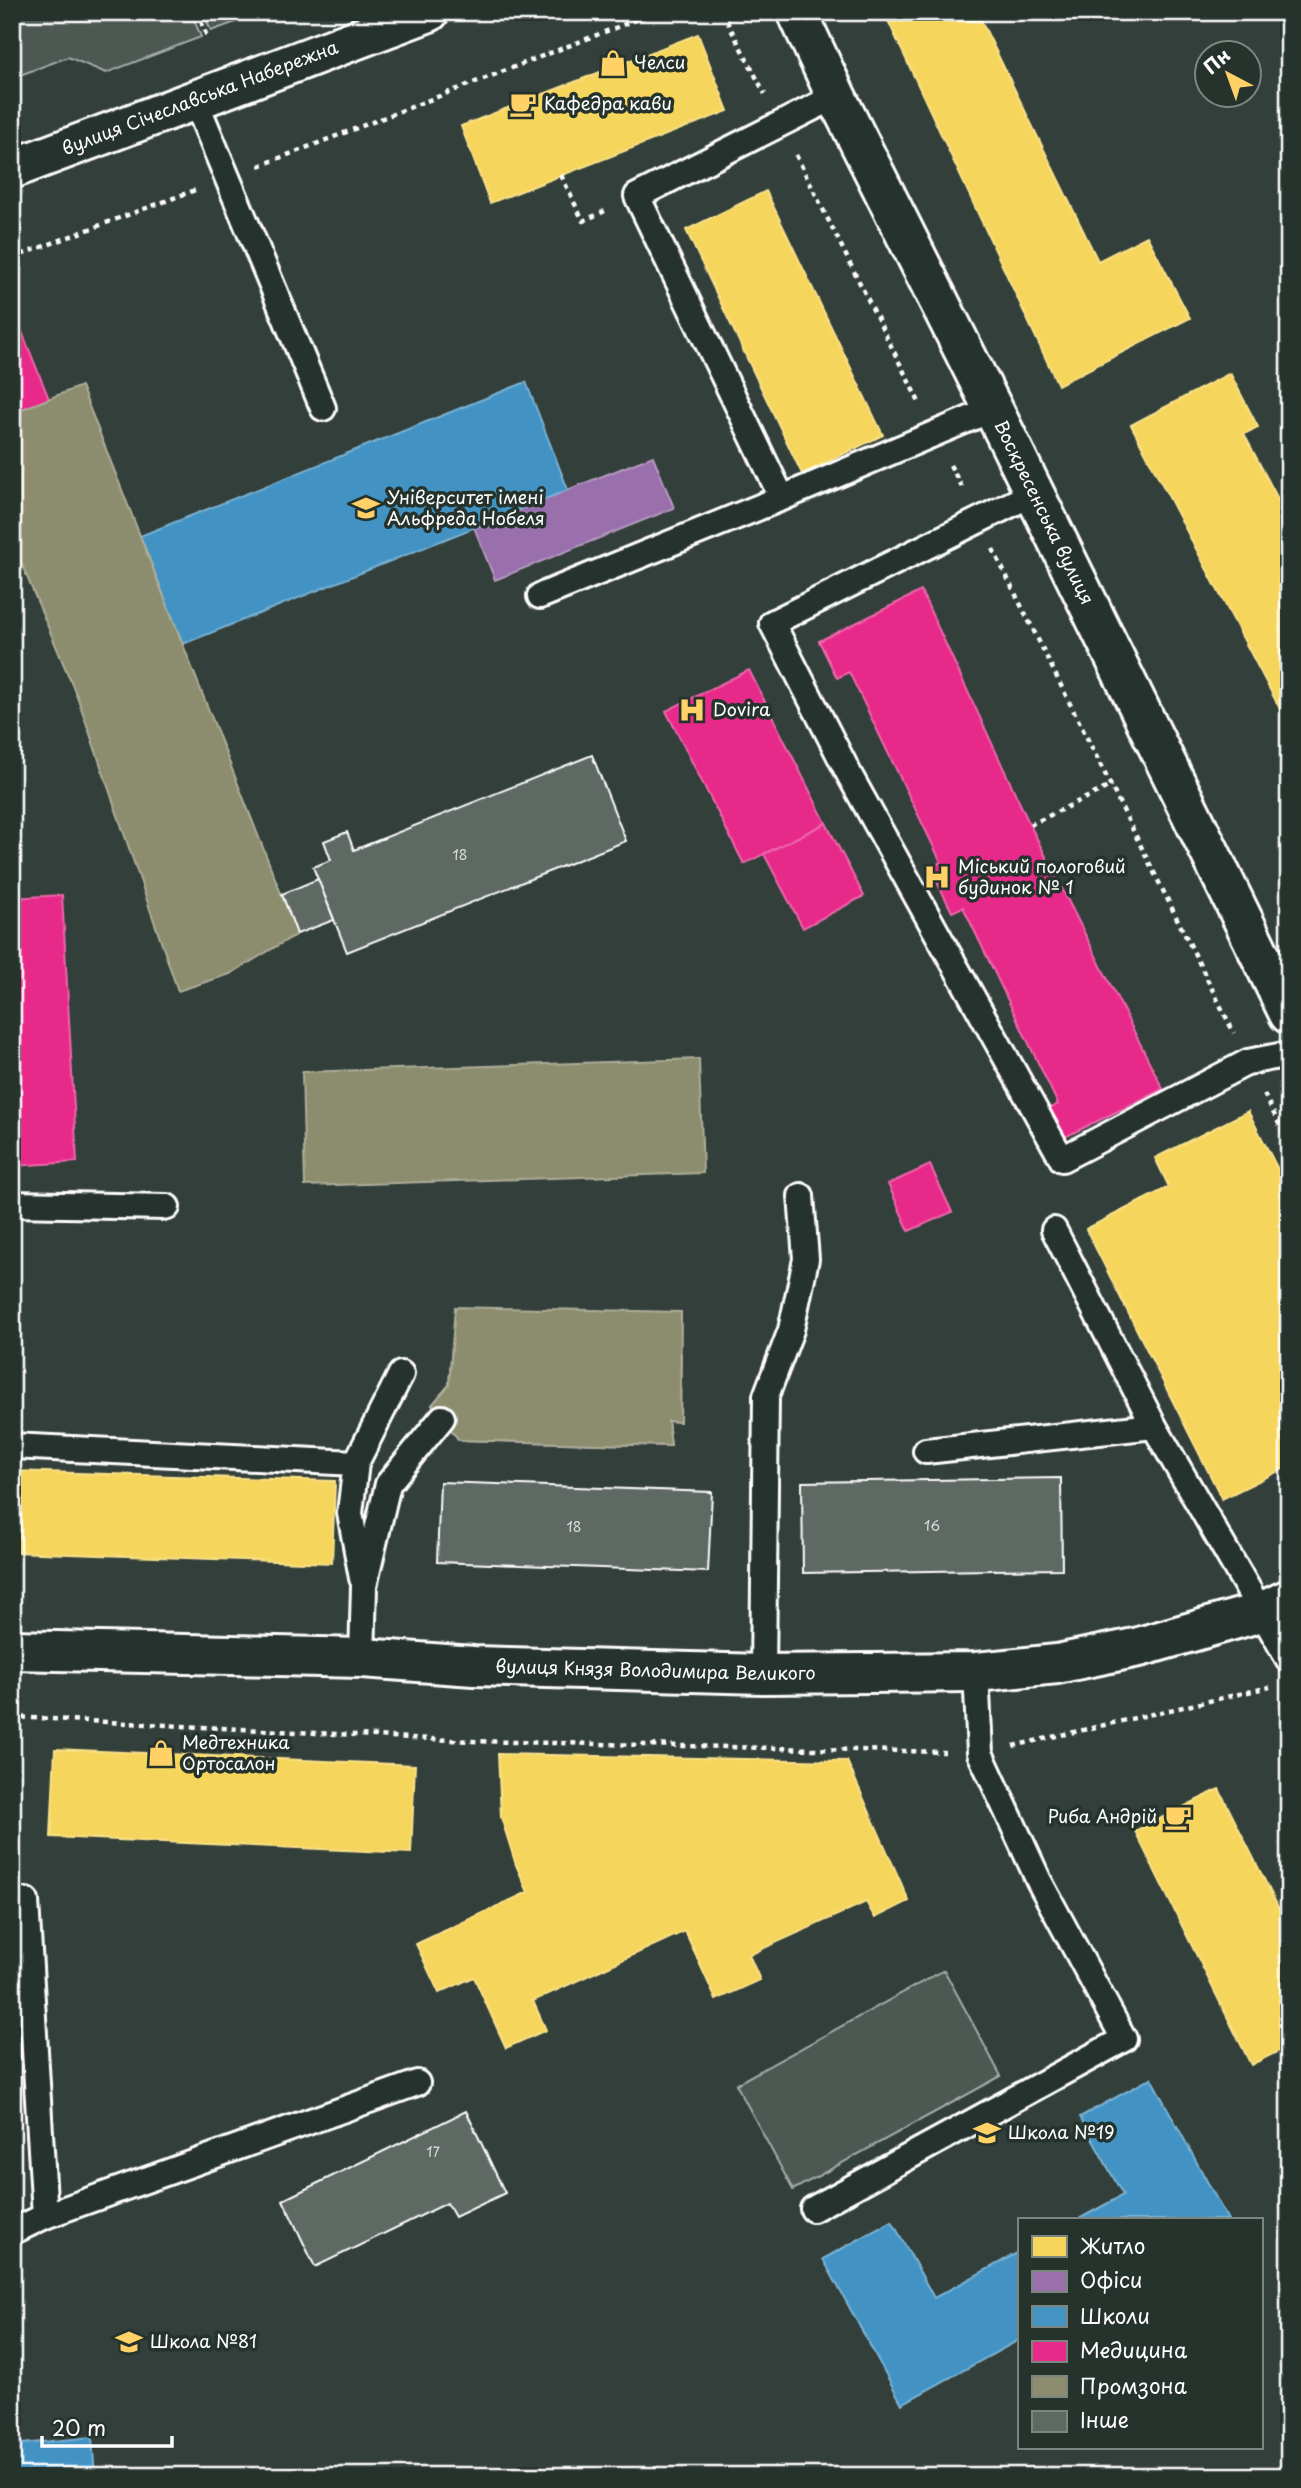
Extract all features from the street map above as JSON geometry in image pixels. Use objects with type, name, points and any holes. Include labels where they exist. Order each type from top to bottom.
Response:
[{"type":"main road","name":"вулиця Січеславська Набережна","points":[[12,169],[429,12]]},
{"type":"main road","name":"Воскресенська вулиця","points":[[797,12],[1289,1014]]},
{"type":"main road","name":"вулиця Князя Володимира Великого","points":[[12,1650],[362,1658],[474,1666],[763,1674],[976,1672],[1057,1664],[1139,1647],[1275,1606]]},
{"type":"lane","points":[[782,498],[637,196],[836,96]]},
{"type":"lane","points":[[195,100],[323,408]]},
{"type":"lane","points":[[540,596],[993,409]]},
{"type":"lane","points":[[1034,494],[772,623],[850,776],[1062,1159],[1248,1062],[1289,1054]]},
{"type":"lane","points":[[763,1674],[766,1396],[791,1330],[806,1259],[801,1196]]},
{"type":"lane","points":[[12,1204],[167,1207]]},
{"type":"lane","points":[[1054,1230],[1154,1426],[1275,1606],[1289,1660]]},
{"type":"lane","points":[[362,1658],[363,1586],[350,1513],[356,1463],[401,1374]]},
{"type":"lane","points":[[363,1586],[388,1484],[442,1418]]},
{"type":"lane","points":[[926,1451],[1154,1426]]},
{"type":"lane","points":[[12,1446],[356,1463]]},
{"type":"lane","points":[[813,2209],[1124,2039],[1039,1881],[980,1753],[976,1672]]},
{"type":"lane","points":[[26,1900],[45,2216]]},
{"type":"lane","points":[[12,2232],[45,2216],[417,2083]]},
{"type":"path","points":[[197,12],[208,39]]},
{"type":"path","points":[[12,258],[656,12]]},
{"type":"path","points":[[722,12],[1112,785],[1289,1144]]},
{"type":"path","points":[[561,176],[583,221],[637,196]]},
{"type":"path","points":[[1030,825],[1112,785]]},
{"type":"path","points":[[12,1717],[470,1741],[980,1753],[1275,1686]]},
{"type":"shaded area","points":[[12,12],[191,12],[201,37],[106,73],[68,57],[12,78]]},
{"type":"shaded area","points":[[203,12],[232,12],[236,22],[211,31]]},
{"type":"shaded area","points":[[944,1970],[1001,2076],[793,2190],[736,2084]]},
{"type":"building: Житло","points":[[884,12],[977,12],[1098,261],[1147,236],[1190,318],[1058,385]]},
{"type":"building: Житло","points":[[698,34],[728,111],[490,203],[461,126]]},
{"type":"building: Житло","points":[[766,191],[883,435],[802,474],[686,230]]},
{"type":"building: Житло","points":[[1230,373],[1258,427],[1244,434],[1289,520],[1289,726],[1131,425]]},
{"type":"building: Житло","points":[[1248,1111],[1289,1191],[1289,1414],[1284,1416],[1289,1425],[1289,1466],[1222,1499],[1086,1229],[1169,1187],[1155,1158]]},
{"type":"building: Житло","points":[[12,1471],[335,1481],[332,1563],[12,1552]]},
{"type":"building: Житло","points":[[55,1749],[415,1765],[411,1853],[51,1837]]},
{"type":"building: Житло","points":[[498,1754],[847,1761],[909,1901],[875,1918],[866,1902],[749,1955],[760,1980],[716,2000],[685,1931],[533,2001],[546,2030],[506,2048],[474,1977],[439,1993],[416,1944],[528,1892],[516,1865],[501,1817]]},
{"type":"building: Житло","points":[[1219,1789],[1289,1929],[1289,2046],[1251,2065],[1135,1831]]},
{"type":"building: Офіси","points":[[653,456],[674,508],[495,580],[474,527]]},
{"type":"building: Офіси","points":[[452,1343],[681,1354],[680,1422],[668,1421],[671,1446],[459,1440],[432,1405],[449,1385]]},
{"type":"building: Школи","name":"Університет імені Альфреда Нобеля","points":[[526,382],[568,490],[183,644],[140,536]]},
{"type":"building: Школи","points":[[1151,2078],[1227,2218],[1081,2218],[1123,2195],[1080,2117]]},
{"type":"building: Школи","points":[[892,2221],[934,2298],[1018,2253],[1018,2341],[902,2404],[823,2259]]},
{"type":"building: Школи","points":[[92,2437],[95,2476],[12,2476],[12,2445]]},
{"type":"building: Медицина","points":[[12,307],[49,399],[12,413]]},
{"type":"building: Медицина","points":[[921,591],[1030,825],[1163,1089],[1063,1138],[1049,1109],[1058,1104],[963,907],[952,912],[930,868],[941,862],[849,672],[837,678],[819,641]]},
{"type":"building: Медицина","points":[[749,670],[826,823],[744,864],[666,711]]},
{"type":"building: Медицина","points":[[826,823],[864,896],[803,928],[764,854]]},
{"type":"building: Медицина","points":[[62,895],[77,1162],[12,1166],[12,898]]},
{"type":"building: Медицина","points":[[930,1165],[952,1212],[909,1231],[888,1184]]},
{"type":"building: Промзона","points":[[81,386],[297,934],[230,974],[178,991],[77,696],[12,541],[12,413]]},
{"type":"building: Промзона","points":[[699,1059],[703,1173],[305,1186],[302,1072]]},
{"type":"building: Промзона","points":[[455,1307],[681,1312],[680,1422],[668,1421],[671,1446],[459,1440],[432,1405],[449,1385]]},
{"type":"building: Інше","points":[[592,755],[626,841],[347,952],[313,867],[331,860],[324,841],[347,832],[354,850]]},
{"type":"building: Інше","points":[[318,879],[334,920],[297,934],[282,894]]},
{"type":"building: Інше","points":[[1061,1478],[1062,1569],[803,1573],[802,1482]]},
{"type":"building: Інше","points":[[440,1482],[712,1492],[708,1572],[437,1562]]},
{"type":"building: Інше","points":[[466,2111],[505,2193],[455,2217],[447,2203],[315,2267],[283,2200]]},
{"type":"place","name":"Челси","points":[[613,63]]},
{"type":"place","name":"Кафедра кави","points":[[523,104]]},
{"type":"place","name":"Університет імені Альфреда Нобеля","points":[[366,508]]},
{"type":"place","name":"Dovira","points":[[692,710]]},
{"type":"place","name":"Міський пологовий будинок № 1","points":[[937,877]]},
{"type":"place","name":"Медтехника Ортосалон","points":[[161,1753]]},
{"type":"place","name":"Риба Андрій","points":[[1178,1817]]},
{"type":"place","name":"Школа №19","points":[[987,2133]]},
{"type":"place","name":"Школа №81","points":[[129,2342]]}]
